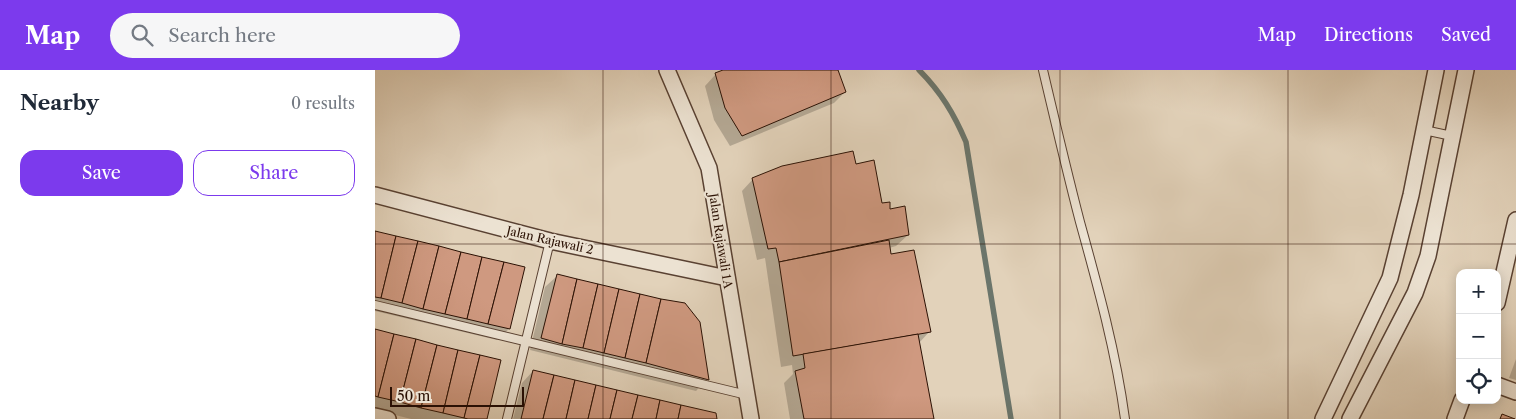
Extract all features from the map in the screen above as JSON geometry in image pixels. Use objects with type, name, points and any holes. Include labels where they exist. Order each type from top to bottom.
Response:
[{"type":"street","name":"Jalan Rajawali 1A","points":[[667,70],[709,168],[751,419]]},
{"type":"street","points":[[1323,419],[1390,278],[1436,70]]},
{"type":"street","points":[[1349,419],[1415,293],[1429,256],[1466,70]]},
{"type":"street","name":"Jalan Rajawali 2","points":[[375,195],[550,241],[727,278]]},
{"type":"street","points":[[1501,286],[1516,220]]},
{"type":"street","points":[[1501,386],[1516,392]]},
{"type":"street","points":[[1455,419],[1461,404]]},
{"type":"street","points":[[375,416],[389,419]]},
{"type":"lane","points":[[1043,70],[1104,310],[1120,379],[1125,419]]},
{"type":"lane","points":[[1424,130],[1452,136]]},
{"type":"lane","points":[[507,419],[550,241]]},
{"type":"lane","points":[[375,305],[747,395]]},
{"type":"building","points":[[723,70],[838,70],[846,92],[742,136],[725,108],[715,73]]},
{"type":"building","points":[[853,151],[856,164],[874,160],[882,203],[890,202],[890,209],[905,206],[909,235],[779,262],[776,248],[768,249],[752,178],[782,166]]},
{"type":"building","points":[[375,231],[396,236],[381,298],[375,297]]},
{"type":"building","points":[[396,236],[418,241],[402,303],[381,298]]},
{"type":"building","points":[[889,240],[891,254],[914,250],[931,332],[793,356],[779,262]]},
{"type":"building","points":[[418,241],[439,246],[423,309],[402,303]]},
{"type":"building","points":[[439,246],[461,252],[445,314],[423,309]]},
{"type":"building","points":[[461,252],[482,257],[467,319],[445,314]]},
{"type":"building","points":[[482,257],[504,262],[488,324],[467,319]]},
{"type":"building","points":[[504,262],[525,267],[510,329],[488,324]]},
{"type":"building","points":[[557,274],[577,279],[562,344],[541,338]]},
{"type":"building","points":[[577,279],[598,284],[583,348],[562,344]]},
{"type":"building","points":[[598,284],[619,289],[604,353],[583,348]]},
{"type":"building","points":[[619,289],[640,294],[625,358],[604,353]]},
{"type":"building","points":[[640,294],[661,299],[646,363],[625,358]]},
{"type":"building","points":[[661,299],[685,303],[700,322],[709,380],[646,363]]},
{"type":"building","points":[[375,329],[394,334],[378,397],[375,396]]},
{"type":"building","points":[[394,334],[416,339],[400,402],[378,397]]},
{"type":"building","points":[[918,334],[934,419],[804,419],[795,371],[805,368],[803,354]]},
{"type":"building","points":[[416,339],[437,345],[421,408],[400,402]]},
{"type":"building","points":[[437,345],[458,350],[443,413],[421,408]]},
{"type":"building","points":[[458,350],[480,355],[464,418],[443,413]]},
{"type":"building","points":[[480,355],[501,360],[487,419],[468,419],[464,418]]},
{"type":"building","points":[[533,370],[554,375],[543,419],[521,419]]},
{"type":"building","points":[[554,375],[575,380],[566,419],[543,419]]},
{"type":"building","points":[[575,380],[596,385],[588,419],[566,419]]},
{"type":"building","points":[[596,385],[617,390],[610,419],[588,419]]},
{"type":"building","points":[[617,390],[638,395],[632,419],[610,419]]},
{"type":"building","points":[[638,395],[660,400],[656,419],[632,419]]},
{"type":"building","points":[[660,400],[681,405],[678,419],[656,419]]},
{"type":"building","points":[[681,405],[716,413],[717,419],[678,419]]},
{"type":"building","points":[[1502,414],[1515,419],[1500,419]]},
{"type":"waterway","points":[[919,70],[946,104],[966,142],[1011,419]]}]
